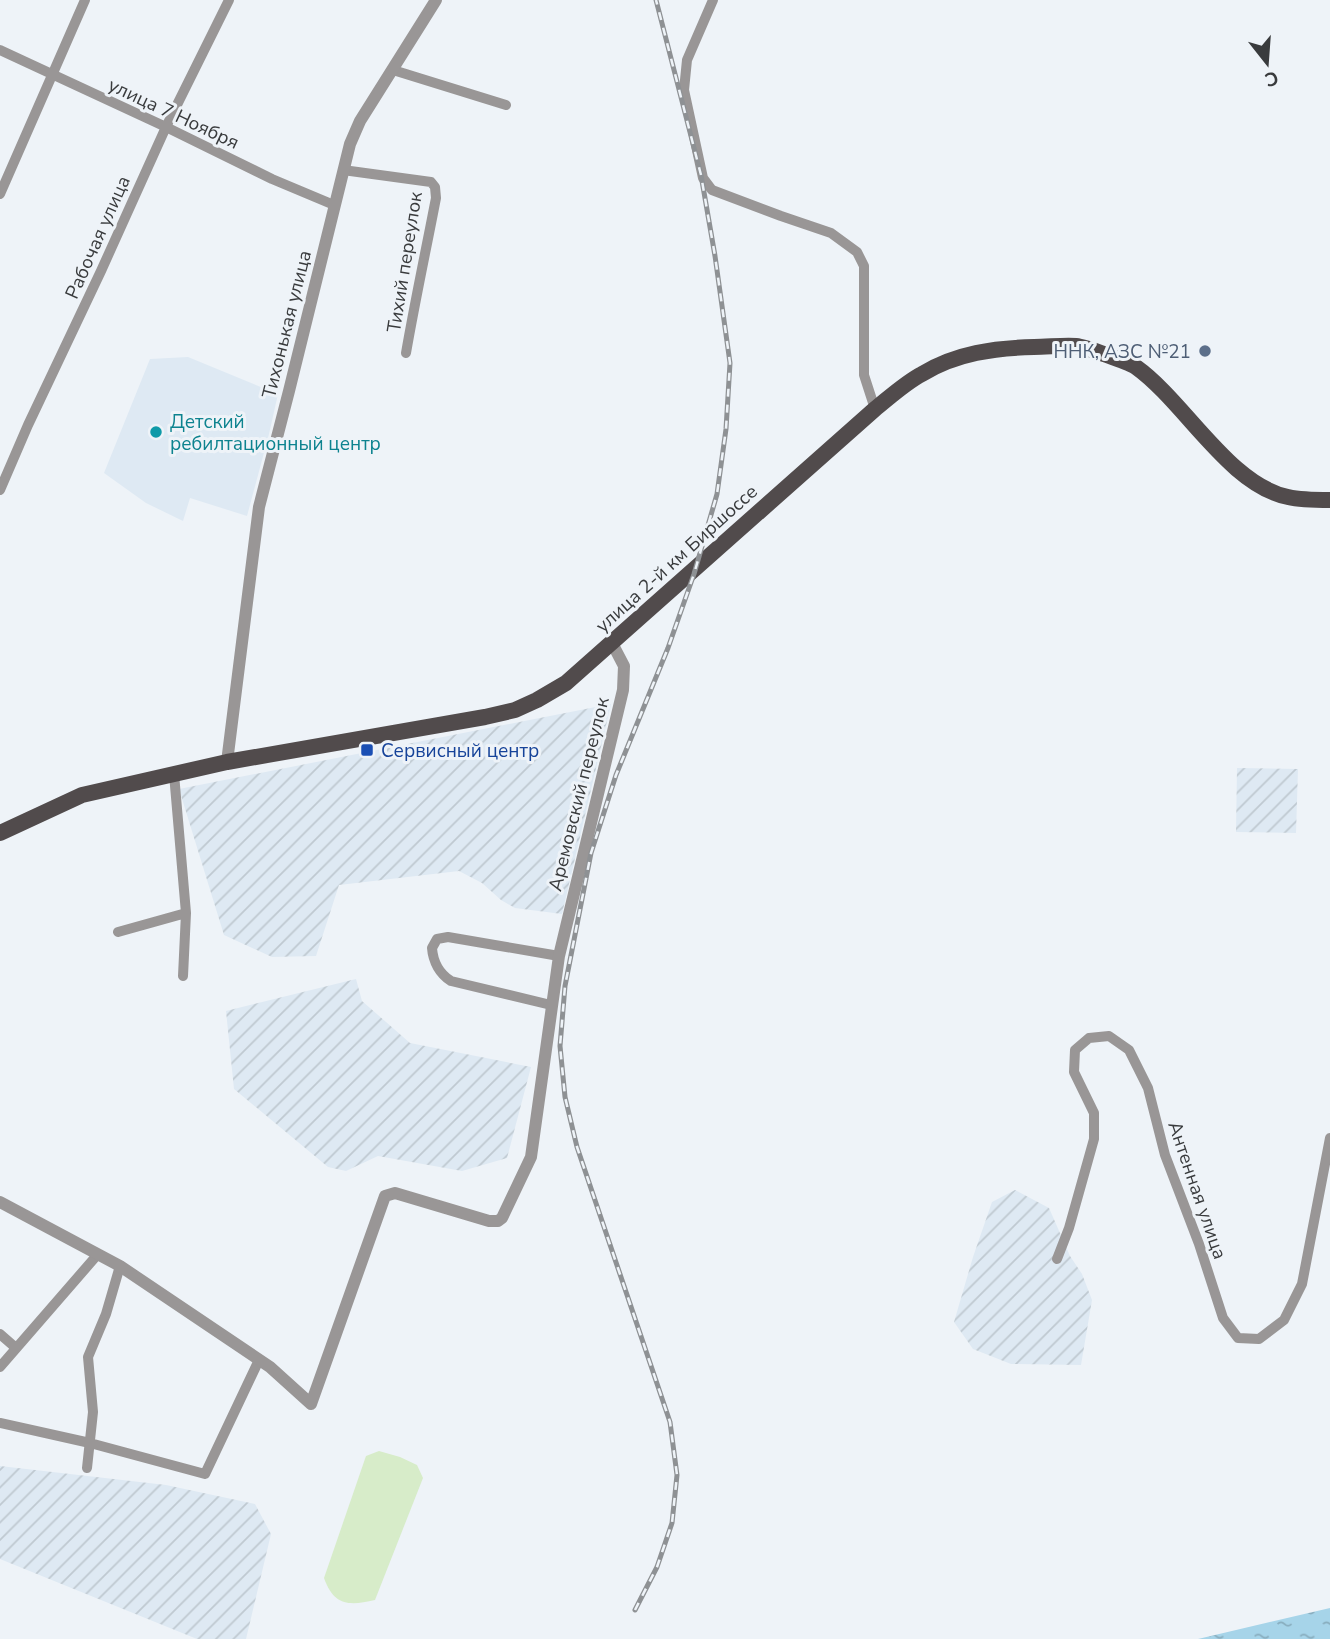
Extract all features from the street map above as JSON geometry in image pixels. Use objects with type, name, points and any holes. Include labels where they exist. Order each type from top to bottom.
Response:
[{"type":"main road","name":"улица 2-й км Биршоссе","points":[[0,833],[82,795],[227,762],[485,717],[515,710],[537,700],[566,683],[875,409],[922,373],[964,355],[1007,347],[1078,346],[1134,366],[1168,396],[1247,478],[1267,490],[1287,497],[1330,500]]},
{"type":"street","points":[[0,194],[85,0]]},
{"type":"street","name":"Рабочая улица","points":[[0,490],[166,127],[229,0]]},
{"type":"street","name":"Тихонькая улица","points":[[227,762],[259,508],[350,144],[360,121],[436,0]]},
{"type":"street","points":[[713,0],[687,60],[684,90],[703,178],[712,190],[831,233],[857,252],[864,266],[864,375],[875,409]]},
{"type":"street","name":"улица 7 Ноября","points":[[0,50],[272,179],[334,205]]},
{"type":"street","points":[[393,70],[506,105]]},
{"type":"street","name":"Тихий переулок","points":[[343,170],[432,182],[435,187],[436,198],[406,353]]},
{"type":"street","name":"Аремовский переулок","points":[[0,1202],[120,1266],[270,1367],[311,1404],[385,1196],[395,1193],[489,1221],[498,1221],[531,1157],[559,956],[623,691],[624,666],[612,643]]},
{"type":"street","points":[[174,775],[186,913],[183,976]]},
{"type":"street","points":[[118,932],[186,913]]},
{"type":"street","points":[[551,1005],[452,981],[442,974],[436,965],[432,948],[437,940],[448,937],[559,956]]},
{"type":"street","name":"Антенная улица","points":[[1057,1259],[1069,1228],[1094,1139],[1094,1112],[1074,1072],[1075,1050],[1089,1038],[1109,1036],[1129,1050],[1148,1088],[1165,1155],[1199,1244],[1223,1318],[1238,1338],[1259,1339],[1284,1320],[1301,1284],[1330,1138]]},
{"type":"street","points":[[0,1367],[98,1254]]},
{"type":"street","points":[[87,1468],[93,1412],[88,1357],[106,1314],[120,1266]]},
{"type":"street","points":[[0,1334],[16,1348]]},
{"type":"street","points":[[0,1423],[90,1443],[205,1474],[259,1360]]},
{"type":"shaded area","points":[[188,357],[278,394],[247,516],[190,498],[183,521],[146,503],[104,473],[150,359]]},
{"type":"shaded area","points":[[611,704],[562,914],[515,908],[482,883],[459,871],[339,885],[316,956],[272,957],[224,935],[179,789]]},
{"type":"shaded area","points":[[1237,768],[1298,769],[1296,833],[1236,832]]},
{"type":"shaded area","points":[[356,979],[362,1001],[410,1043],[531,1067],[507,1158],[462,1171],[378,1156],[346,1171],[328,1167],[234,1089],[226,1011]]},
{"type":"shaded area","points":[[1015,1190],[1049,1208],[1092,1300],[1081,1365],[1011,1364],[973,1349],[954,1322],[992,1202]]},
{"type":"shaded area","points":[[0,1466],[166,1485],[255,1504],[271,1534],[246,1639],[197,1639],[0,1559]]},
{"type":"green space","points":[[379,1451],[417,1465],[423,1478],[375,1600],[343,1602],[333,1594],[324,1578],[366,1456]]},
{"type":"water","points":[[1330,1608],[1330,1639],[1198,1639]]},
{"type":"railway","points":[[635,1610],[657,1567],[672,1523],[677,1475],[670,1422],[577,1147],[565,1097],[560,1046],[565,986],[591,853],[616,775],[668,648],[694,574],[717,494],[726,429],[730,363],[715,256],[701,175],[656,0]]},
{"type":"place","name":"ННК, АЗС №21","points":[[1205,351]]},
{"type":"place","name":"Детский ребилтационный центр","points":[[156,432]]},
{"type":"place","name":"Сервисный центр","points":[[367,750]]}]
